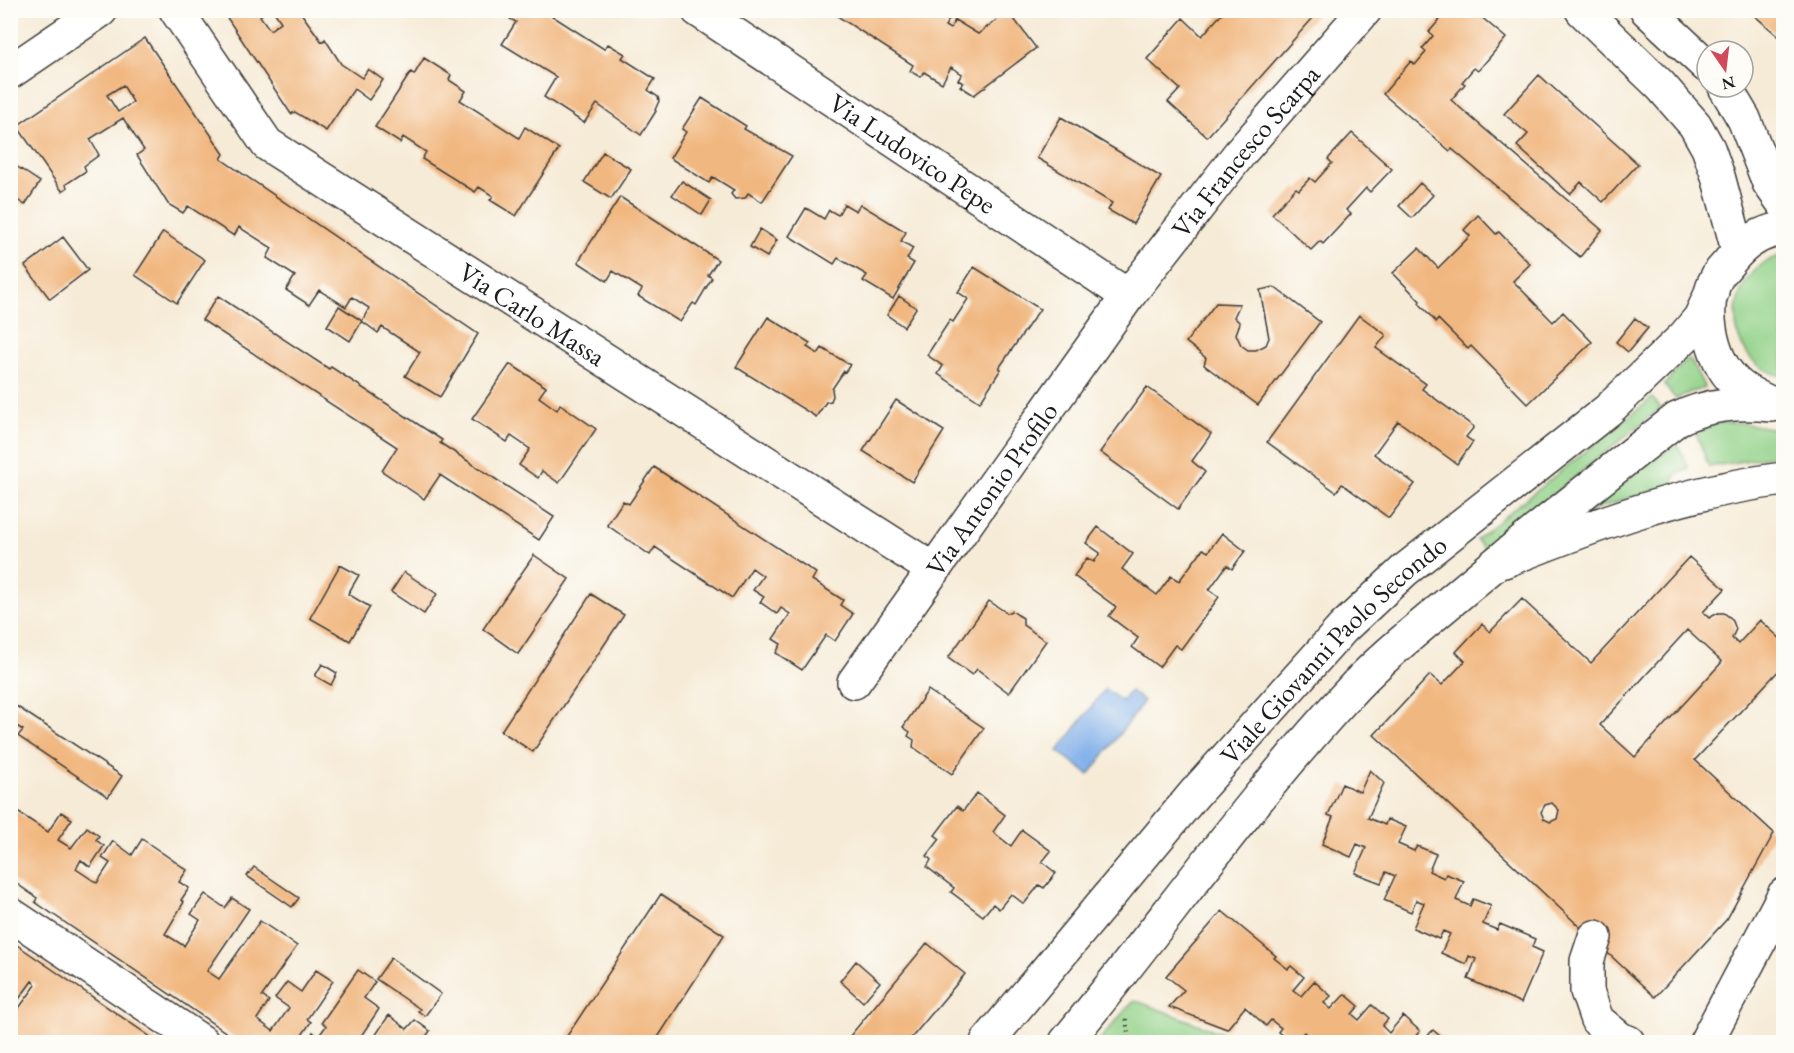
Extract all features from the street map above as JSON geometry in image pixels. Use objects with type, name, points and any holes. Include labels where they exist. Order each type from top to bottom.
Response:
[{"type":"street","points":[[10,72],[100,10]]},
{"type":"street","name":"Via Carlo Massa","points":[[176,10],[267,144],[934,570]]},
{"type":"street","name":"Via Ludovico Pepe","points":[[698,10],[1128,296]]},
{"type":"street","name":"Via Francesco Scarpa","points":[[1128,296],[1240,153],[1365,10]]},
{"type":"street","points":[[1582,10],[1660,85],[1695,125],[1708,148],[1718,176],[1738,250],[1757,237],[1784,229]]},
{"type":"street","points":[[1647,10],[1695,55]]},
{"type":"street","points":[[1732,99],[1744,119],[1769,183],[1784,204]]},
{"type":"street","name":"Viale Giovanni Paolo Secondo","points":[[987,1042],[1195,793],[1343,628],[1405,570],[1616,402],[1684,337],[1700,318],[1718,276],[1738,250]]},
{"type":"street","points":[[1712,292],[1708,323],[1717,357],[1733,381],[1749,394],[1778,405]]},
{"type":"street","name":"Via Antonio Profilo","points":[[854,682],[1128,296]]},
{"type":"street","name":"Viale Giovanni Paolo Secondo","points":[[1066,1042],[1235,827],[1346,695],[1394,649],[1494,565],[1677,419],[1712,406],[1735,403],[1778,405]]},
{"type":"street","points":[[1494,565],[1584,529],[1660,504],[1707,491],[1784,479]]},
{"type":"street","points":[[1195,793],[1235,827]]},
{"type":"street","points":[[1706,1042],[1784,895]]},
{"type":"street","points":[[10,914],[202,1042]]},
{"type":"street","points":[[1595,937],[1587,961],[1587,991],[1597,1020],[1620,1039],[1628,1042]]},
{"type":"path","points":[[1126,1018],[1129,1042]]},
{"type":"green space","points":[[1784,255],[1783,376],[1762,368],[1747,354],[1739,336],[1736,317],[1739,297],[1748,279],[1763,264]]},
{"type":"green space","points":[[1687,359],[1690,359],[1705,388],[1676,399],[1664,385]]},
{"type":"green space","points":[[1652,398],[1661,408],[1484,549],[1476,539]]},
{"type":"green space","points":[[1716,423],[1741,423],[1783,430],[1783,454],[1709,467],[1696,433]]},
{"type":"green space","points":[[1677,443],[1689,469],[1675,475],[1674,484],[1583,513]]},
{"type":"green space","points":[[1134,1000],[1246,1042],[1098,1042]]},
{"type":"water","points":[[1105,689],[1122,701],[1130,691],[1144,701],[1089,775],[1058,751]]},
{"type":"building","points":[[222,10],[268,10],[260,16],[270,30],[281,22],[273,10],[304,10],[301,13],[322,42],[325,39],[341,64],[362,78],[368,69],[383,80],[369,100],[354,89],[326,131],[295,112],[291,114]]},
{"type":"building","points":[[515,10],[543,10],[604,49],[608,44],[625,54],[622,58],[655,79],[648,90],[658,97],[659,101],[656,111],[641,135],[597,104],[584,123],[544,97],[556,77],[502,44],[516,22],[510,19]]},
{"type":"building","points":[[828,10],[920,10],[922,12],[923,10],[955,10],[945,26],[950,29],[955,20],[978,34],[1008,11],[1036,48],[974,95],[960,86],[963,83],[958,80],[962,74],[951,67],[942,83],[924,72],[920,77],[910,71],[913,65]]},
{"type":"building","points":[[1225,10],[1320,10],[1207,137],[1168,102],[1180,89],[1147,59],[1183,18],[1202,36]]},
{"type":"building","points":[[1448,10],[1473,10],[1506,38],[1478,71],[1474,68],[1462,82],[1465,84],[1451,100],[1602,230],[1580,257],[1383,94],[1411,61],[1415,65],[1426,52],[1422,49],[1433,36],[1429,32]]},
{"type":"building","points":[[1748,10],[1784,10],[1784,41]]},
{"type":"building","points":[[145,38],[224,154],[221,159],[478,334],[440,397],[405,376],[420,352],[382,327],[378,333],[362,321],[369,308],[352,297],[346,307],[319,290],[309,305],[286,290],[295,276],[267,258],[272,248],[239,227],[234,236],[188,206],[183,213],[168,204],[137,155],[144,150],[123,118],[90,139],[99,155],[84,166],[86,171],[66,184],[67,188],[62,191],[17,126]],"holes":[[[123,85],[133,102],[118,112],[107,95]]]},
{"type":"building","points":[[424,58],[451,75],[449,80],[466,91],[460,100],[519,138],[525,127],[559,149],[516,216],[490,200],[493,196],[479,187],[475,192],[422,159],[426,152],[403,137],[400,143],[375,127],[411,72],[414,75]]},
{"type":"building","points":[[1539,75],[1638,164],[1603,202],[1581,182],[1570,194],[1517,146],[1528,134],[1504,114]]},
{"type":"building","points":[[702,98],[746,126],[744,129],[792,156],[762,202],[748,193],[745,198],[735,199],[731,194],[734,190],[713,177],[709,183],[670,158],[686,132],[682,129]]},
{"type":"building","points":[[1061,117],[1161,177],[1133,224],[1108,210],[1112,203],[1037,158]]},
{"type":"building","points":[[1352,133],[1392,169],[1370,192],[1366,188],[1346,210],[1351,214],[1323,244],[1320,241],[1311,250],[1272,214],[1296,188],[1299,190],[1310,178],[1315,182],[1332,163],[1328,159]]},
{"type":"building","points":[[603,152],[631,169],[611,199],[584,182]]},
{"type":"building","points":[[10,162],[40,182],[25,205],[10,195]]},
{"type":"building","points":[[682,181],[711,200],[702,215],[672,195]]},
{"type":"building","points":[[1420,183],[1433,195],[1412,218],[1399,206]]},
{"type":"building","points":[[620,197],[718,260],[708,275],[712,278],[696,305],[693,303],[680,322],[638,296],[642,289],[613,271],[607,281],[578,262]]},
{"type":"building","points":[[844,204],[856,211],[860,204],[906,232],[901,241],[913,248],[907,259],[914,263],[893,299],[863,281],[867,275],[838,258],[834,264],[789,236],[806,208],[824,219],[829,210],[838,215]]},
{"type":"building","points":[[1478,215],[1496,234],[1499,232],[1530,264],[1513,281],[1553,322],[1563,312],[1592,342],[1528,404],[1471,346],[1468,349],[1438,319],[1436,322],[1419,303],[1420,301],[1393,273],[1419,248],[1438,268],[1470,236],[1464,230]]},
{"type":"building","points":[[760,229],[777,240],[767,257],[750,247]]},
{"type":"building","points":[[163,232],[205,260],[177,303],[135,275]]},
{"type":"building","points":[[63,237],[88,270],[50,299],[25,266]]},
{"type":"building","points":[[974,267],[1040,309],[999,368],[1001,369],[980,402],[938,374],[943,366],[927,355],[950,320],[953,322],[968,299],[958,292]]},
{"type":"building","points":[[1274,287],[1320,322],[1258,405],[1204,365],[1206,358],[1186,342],[1216,303],[1240,304],[1234,317],[1240,323],[1236,334],[1241,345],[1248,350],[1256,350],[1266,345],[1269,338],[1260,290]]},
{"type":"building","points":[[218,296],[442,440],[440,443],[554,517],[539,540],[440,475],[424,499],[382,471],[397,447],[202,320]]},
{"type":"building","points":[[899,296],[916,308],[904,327],[887,315]]},
{"type":"building","points":[[339,306],[362,321],[350,341],[327,326]]},
{"type":"building","points":[[1359,315],[1386,335],[1376,348],[1426,384],[1422,389],[1474,427],[1466,437],[1473,442],[1457,464],[1398,421],[1374,454],[1415,484],[1389,518],[1342,484],[1336,492],[1267,442]]},
{"type":"building","points":[[768,317],[810,343],[807,347],[818,354],[822,348],[850,365],[832,389],[831,401],[826,402],[816,417],[736,367]]},
{"type":"building","points":[[1635,318],[1648,328],[1628,352],[1616,342]]},
{"type":"building","points":[[510,364],[546,387],[539,397],[557,410],[560,404],[596,429],[559,483],[542,471],[538,478],[519,465],[530,449],[511,436],[507,442],[472,419]]},
{"type":"building","points":[[1147,387],[1211,434],[1192,461],[1205,472],[1178,509],[1100,452]]},
{"type":"building","points":[[896,400],[944,431],[912,482],[863,451]]},
{"type":"building","points":[[654,467],[816,573],[812,580],[843,600],[840,605],[853,614],[835,641],[826,635],[802,670],[776,653],[781,644],[773,639],[790,614],[781,608],[777,614],[760,602],[764,597],[753,590],[763,576],[752,568],[732,598],[655,547],[650,555],[607,525],[623,501],[629,504]]},
{"type":"building","points":[[1098,527],[1133,554],[1122,569],[1157,595],[1171,576],[1179,581],[1203,549],[1208,552],[1222,533],[1245,551],[1232,569],[1227,565],[1209,590],[1219,597],[1181,649],[1175,645],[1159,667],[1132,647],[1138,638],[1109,616],[1116,607],[1074,576],[1087,558],[1094,562],[1100,553],[1086,543]]},
{"type":"building","points":[[534,555],[569,579],[518,654],[483,629]]},
{"type":"building","points":[[1689,557],[1725,589],[1703,612],[1709,618],[1718,613],[1724,613],[1732,619],[1736,629],[1732,638],[1738,644],[1760,620],[1784,642],[1784,665],[1695,760],[1774,833],[1727,919],[1655,997],[1374,735],[1430,675],[1442,685],[1465,661],[1456,652],[1482,624],[1490,632],[1522,599],[1591,663]],"holes":[[[1687,630],[1722,662],[1635,757],[1600,725]],[[1552,803],[1559,810],[1557,819],[1550,822],[1544,819],[1541,812],[1545,805]]]},
{"type":"building","points":[[340,565],[359,575],[348,594],[370,607],[350,641],[310,618]]},
{"type":"building","points":[[404,572],[437,594],[424,614],[391,592]]},
{"type":"building","points":[[591,594],[624,615],[533,752],[501,731]]},
{"type":"building","points":[[989,601],[1007,613],[1012,611],[1023,618],[1023,625],[1046,641],[1009,693],[977,669],[972,675],[948,658]]},
{"type":"building","points":[[322,664],[337,673],[331,685],[315,676]]},
{"type":"building","points":[[928,690],[984,728],[952,774],[913,747],[914,740],[908,736],[910,732],[903,727]]},
{"type":"building","points":[[10,702],[122,776],[108,797],[18,736],[23,730],[10,722]]},
{"type":"building","points":[[1370,770],[1384,783],[1368,818],[1385,825],[1387,819],[1406,827],[1398,844],[1414,851],[1417,846],[1436,854],[1429,871],[1444,878],[1446,874],[1464,881],[1456,900],[1470,906],[1473,899],[1491,906],[1483,924],[1497,930],[1500,924],[1535,939],[1532,947],[1543,952],[1521,1003],[1468,979],[1476,959],[1469,956],[1466,964],[1441,953],[1450,934],[1443,931],[1439,939],[1413,928],[1424,903],[1416,900],[1411,912],[1384,900],[1395,876],[1386,872],[1381,883],[1355,873],[1366,848],[1357,844],[1351,857],[1322,844],[1333,817],[1328,815],[1342,784],[1360,792]]},
{"type":"building","points":[[977,793],[1005,815],[993,832],[1011,846],[1022,830],[1051,851],[1042,862],[1056,873],[1044,888],[1039,885],[1024,904],[1011,894],[999,909],[993,904],[983,916],[951,892],[954,888],[927,867],[931,860],[927,856],[940,839],[935,835],[957,806],[963,811]]},
{"type":"building","points":[[10,807],[48,832],[61,812],[72,819],[58,840],[71,848],[87,827],[99,836],[96,840],[104,846],[90,867],[81,860],[76,869],[97,883],[110,863],[102,858],[113,841],[132,855],[142,839],[187,870],[179,882],[189,888],[181,900],[184,902],[165,934],[184,946],[200,920],[191,914],[205,894],[225,908],[232,898],[249,909],[207,971],[219,979],[260,921],[297,946],[262,996],[269,1001],[257,1019],[273,1031],[289,1008],[275,998],[287,982],[301,992],[316,970],[333,981],[307,1019],[311,1022],[300,1038],[307,1042],[240,1042],[35,902],[37,898],[10,879]]},
{"type":"building","points":[[254,867],[299,898],[292,907],[247,876]]},
{"type":"building","points":[[661,894],[724,935],[655,1042],[563,1042]]},
{"type":"building","points":[[1222,911],[1276,956],[1274,958],[1288,969],[1291,966],[1304,977],[1293,990],[1301,996],[1314,981],[1331,996],[1324,1003],[1331,1009],[1345,994],[1359,1006],[1352,1014],[1359,1020],[1372,1005],[1388,1019],[1382,1026],[1389,1033],[1403,1016],[1420,1031],[1413,1039],[1417,1042],[1308,1042],[1310,1038],[1304,1032],[1295,1042],[1290,1042],[1278,1032],[1281,1028],[1271,1020],[1266,1026],[1245,1007],[1227,1029],[1169,1007],[1184,990],[1166,976]]},
{"type":"building","points":[[927,943],[965,974],[908,1042],[845,1042]]},
{"type":"building","points":[[17,945],[158,1042],[10,1042],[10,1020],[36,985],[32,981],[19,999],[14,994],[10,999],[10,954]]},
{"type":"building","points":[[391,958],[441,994],[425,1016],[418,1011],[420,1009],[376,979]]},
{"type":"building","points":[[856,961],[880,982],[863,1002],[840,981]]},
{"type":"building","points":[[358,970],[375,982],[364,998],[379,1009],[357,1042],[307,1042],[313,1032],[318,1037],[326,1026],[322,1022]]},
{"type":"building","points":[[389,1015],[407,1029],[415,1020],[430,1031],[422,1042],[371,1042]]},
{"type":"building","points":[[1433,1030],[1447,1042],[1422,1042]]}]
